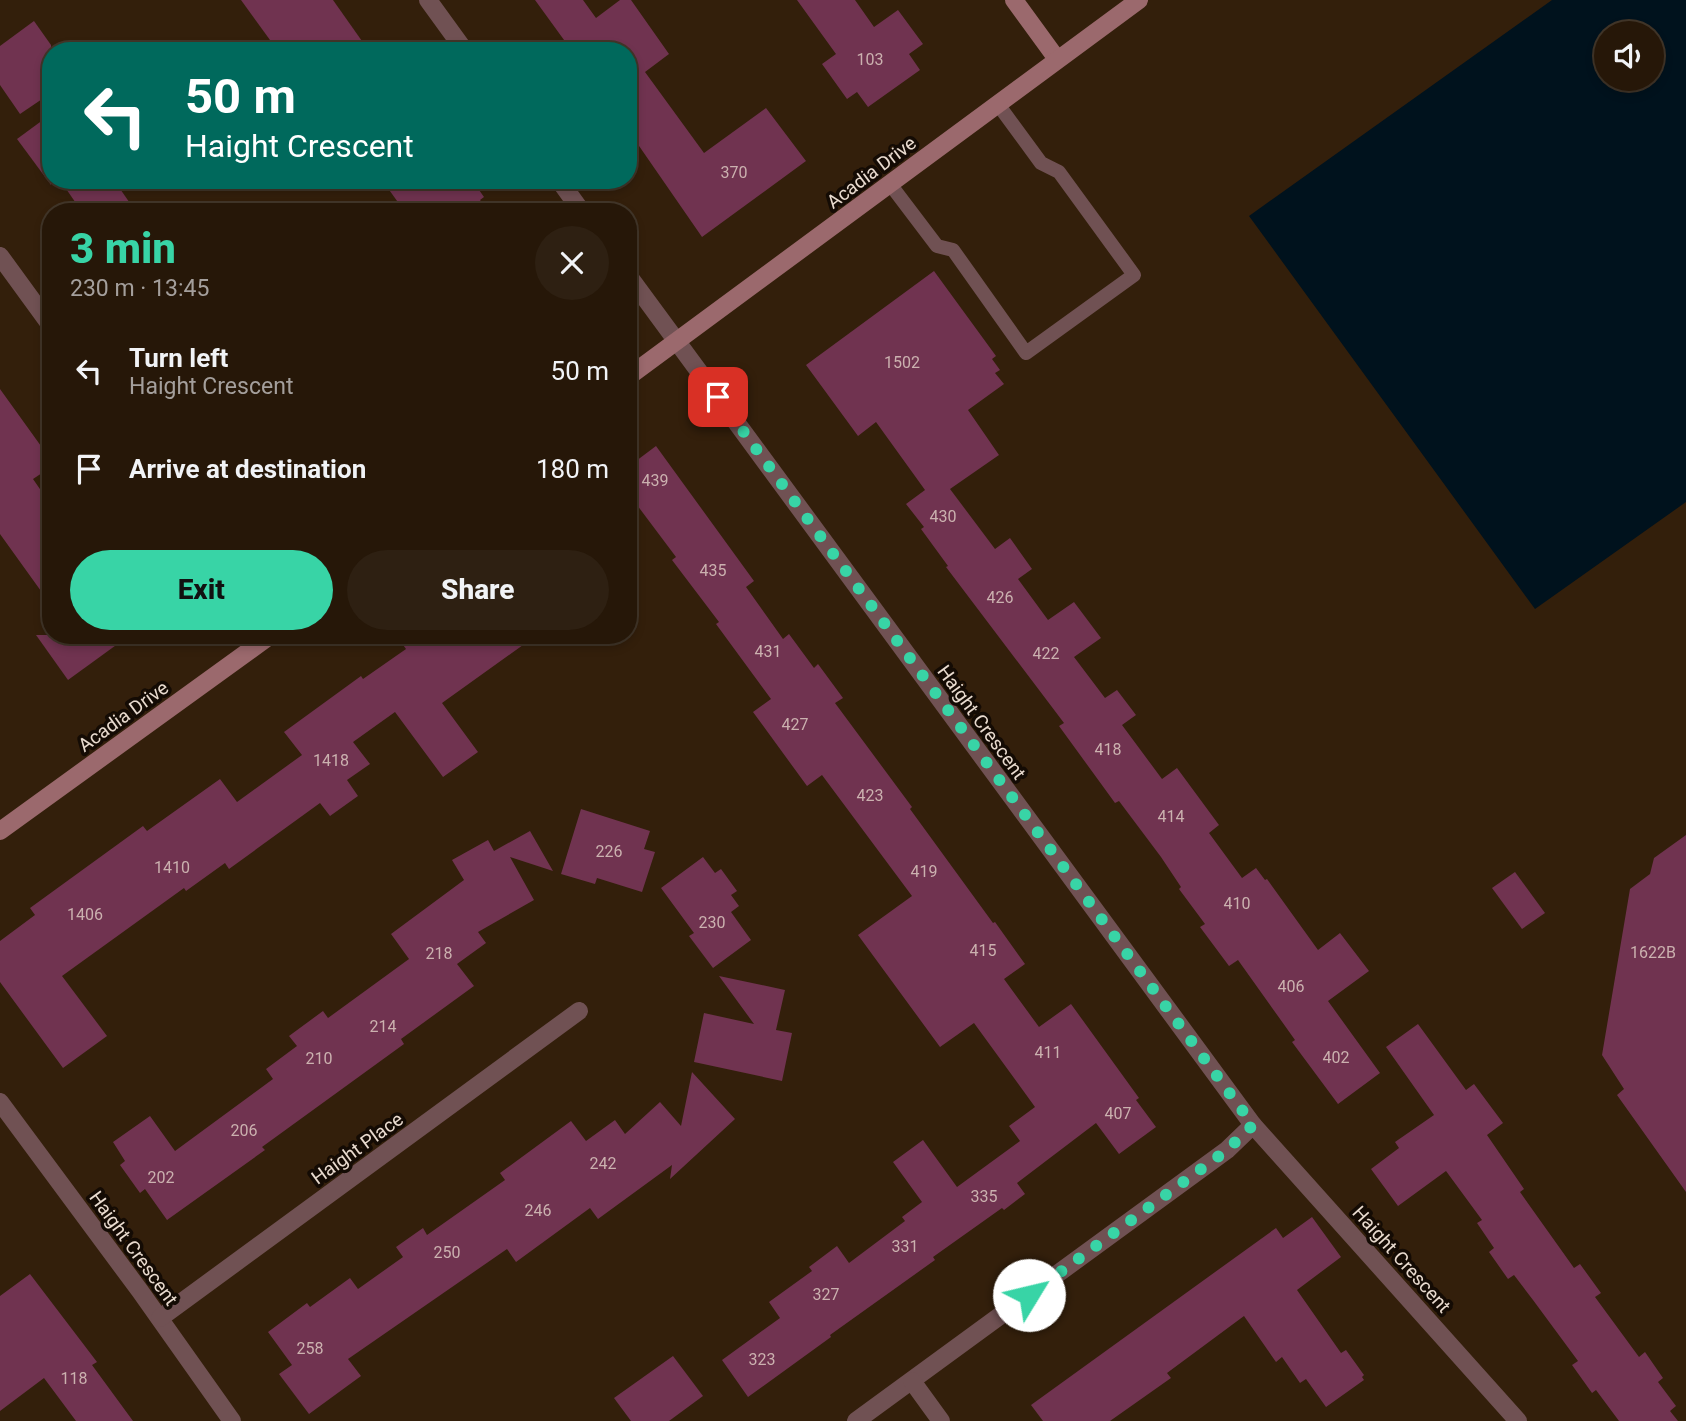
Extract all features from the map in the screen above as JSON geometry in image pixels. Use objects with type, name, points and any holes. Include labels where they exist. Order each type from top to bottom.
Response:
[{"type":"street","points":[[428,0],[458,42]]},
{"type":"street","points":[[1014,0],[1057,59]]},
{"type":"street","name":"Acadia Drive","points":[[637,371],[1139,0]]},
{"type":"street","points":[[0,256],[42,314]]},
{"type":"street","name":"Haight Crescent","points":[[637,287],[1253,1125],[1518,1421]]},
{"type":"street","name":"Acadia Drive","points":[[0,831],[259,644]]},
{"type":"street","name":"Haight Place","points":[[160,1318],[579,1012]]},
{"type":"street","name":"Haight Crescent","points":[[0,1102],[160,1318],[232,1421]]},
{"type":"street","points":[[856,1421],[1227,1150],[1253,1125]]},
{"type":"street","points":[[912,1381],[941,1421]]},
{"type":"lane","points":[[890,184],[937,246],[953,250],[1026,353],[1134,275],[1059,172],[1041,163],[997,103]]},
{"type":"water","points":[[1552,0],[1686,0],[1686,502],[1535,609],[1249,216]]},
{"type":"building","points":[[241,0],[333,0],[363,42],[271,42]]},
{"type":"building","points":[[535,0],[583,0],[596,18],[620,0],[631,0],[669,54],[645,72],[704,153],[766,108],[806,161],[702,237],[637,143],[637,42],[565,42]]},
{"type":"building","points":[[797,0],[855,0],[874,27],[898,10],[923,44],[909,54],[920,70],[868,107],[857,92],[847,99],[822,64],[836,54]]},
{"type":"building","points":[[34,21],[49,42],[42,42],[42,99],[20,114],[0,85],[0,46]]},
{"type":"building","points":[[42,121],[42,173],[17,139]]},
{"type":"building","points":[[66,189],[120,189],[130,203],[76,203]]},
{"type":"building","points":[[388,189],[478,189],[484,197],[480,200],[482,203],[399,203]]},
{"type":"building","points":[[934,271],[996,356],[992,359],[1000,370],[995,373],[1004,384],[968,410],[999,455],[950,489],[995,549],[1010,538],[1032,569],[1018,579],[1048,620],[1074,602],[1101,638],[1074,657],[1105,698],[1117,690],[1136,715],[1122,725],[1162,779],[1177,768],[1219,825],[1209,833],[1242,878],[1256,868],[1265,880],[1267,879],[1318,950],[1340,933],[1369,971],[1328,1001],[1380,1073],[1338,1104],[1292,1042],[1295,1040],[1238,960],[1229,966],[1200,927],[1205,924],[1179,889],[1181,887],[1161,857],[1119,801],[1115,803],[1059,726],[1064,723],[946,567],[948,566],[921,529],[924,527],[906,504],[925,490],[876,422],[858,436],[806,365]]},
{"type":"building","points":[[0,389],[42,447],[42,473],[33,479],[42,492],[42,592],[0,534]]},
{"type":"building","points":[[656,446],[754,581],[746,587],[783,639],[789,634],[814,668],[818,664],[843,698],[835,703],[1025,964],[1004,979],[1039,1027],[1071,1004],[1139,1098],[1136,1100],[1156,1127],[1119,1154],[1096,1123],[1017,1183],[1025,1194],[933,1257],[935,1260],[748,1397],[722,1360],[780,1318],[769,1302],[812,1271],[809,1267],[837,1246],[849,1263],[905,1221],[902,1217],[922,1202],[893,1162],[923,1140],[957,1187],[1020,1141],[1009,1126],[1035,1107],[974,1023],[940,1047],[858,935],[912,896],[822,775],[807,786],[753,712],[771,699],[716,624],[719,622],[672,560],[676,557],[637,505],[637,460]]},
{"type":"building","points":[[42,644],[118,644],[68,680]]},
{"type":"building","points":[[402,644],[524,644],[442,703],[478,752],[443,777],[395,712],[353,742],[370,764],[347,780],[358,796],[330,816],[320,803],[229,869],[225,863],[186,891],[184,888],[62,976],[107,1036],[63,1068],[0,982],[0,941],[35,915],[30,908],[143,826],[147,831],[220,779],[237,802],[302,755],[284,732],[361,676],[363,679],[406,649]]},
{"type":"building","points":[[581,809],[650,831],[644,849],[655,852],[642,892],[597,878],[595,884],[561,874]]},
{"type":"building","points":[[530,831],[553,871],[510,857],[534,900],[478,932],[486,943],[457,964],[474,986],[401,1039],[404,1044],[262,1147],[265,1150],[167,1220],[145,1189],[140,1193],[120,1165],[125,1161],[113,1142],[150,1116],[175,1151],[273,1079],[266,1069],[297,1046],[289,1036],[323,1011],[328,1018],[409,959],[391,934],[464,880],[452,860],[488,840],[494,851]]},
{"type":"building","points":[[1686,835],[1686,1192],[1617,1095],[1624,1089],[1602,1055],[1630,889],[1650,874],[1654,858]]},
{"type":"building","points":[[703,857],[715,873],[721,869],[737,891],[731,895],[739,906],[731,912],[751,940],[713,968],[689,936],[694,933],[661,888]]},
{"type":"building","points":[[1515,872],[1545,913],[1522,929],[1492,888]]},
{"type":"building","points":[[719,976],[785,990],[776,1030],[792,1033],[782,1081],[694,1062],[704,1013],[754,1024]]},
{"type":"building","points":[[1418,1024],[1466,1090],[1474,1084],[1503,1123],[1487,1135],[1524,1189],[1520,1192],[1574,1268],[1580,1264],[1601,1293],[1595,1297],[1639,1357],[1645,1352],[1663,1378],[1658,1382],[1676,1406],[1670,1411],[1678,1421],[1619,1421],[1596,1390],[1592,1393],[1572,1365],[1578,1361],[1514,1275],[1508,1279],[1489,1252],[1494,1248],[1477,1223],[1482,1220],[1446,1171],[1398,1206],[1371,1169],[1399,1148],[1395,1142],[1434,1115],[1386,1047]]},
{"type":"building","points":[[692,1072],[735,1119],[670,1179],[672,1165],[598,1219],[590,1208],[516,1262],[507,1249],[348,1359],[361,1376],[309,1414],[279,1374],[292,1365],[268,1332],[307,1303],[310,1307],[350,1278],[358,1289],[403,1257],[396,1247],[423,1228],[427,1235],[505,1180],[500,1173],[571,1121],[586,1141],[615,1120],[625,1134],[660,1102],[681,1126]]},
{"type":"building","points":[[1312,1217],[1341,1257],[1297,1290],[1341,1353],[1346,1350],[1364,1375],[1364,1380],[1326,1407],[1306,1379],[1300,1383],[1282,1357],[1276,1362],[1244,1316],[1167,1373],[1171,1378],[1110,1421],[1043,1421],[1031,1405],[1276,1228],[1283,1238]]},
{"type":"building","points":[[30,1274],[97,1362],[92,1365],[133,1421],[76,1421],[44,1378],[0,1411],[0,1296]]},
{"type":"building","points":[[673,1356],[703,1396],[669,1421],[631,1421],[614,1398]]},
{"type":"route","points":[[718,397],[1253,1125],[1227,1150],[1029,1295]]}]
